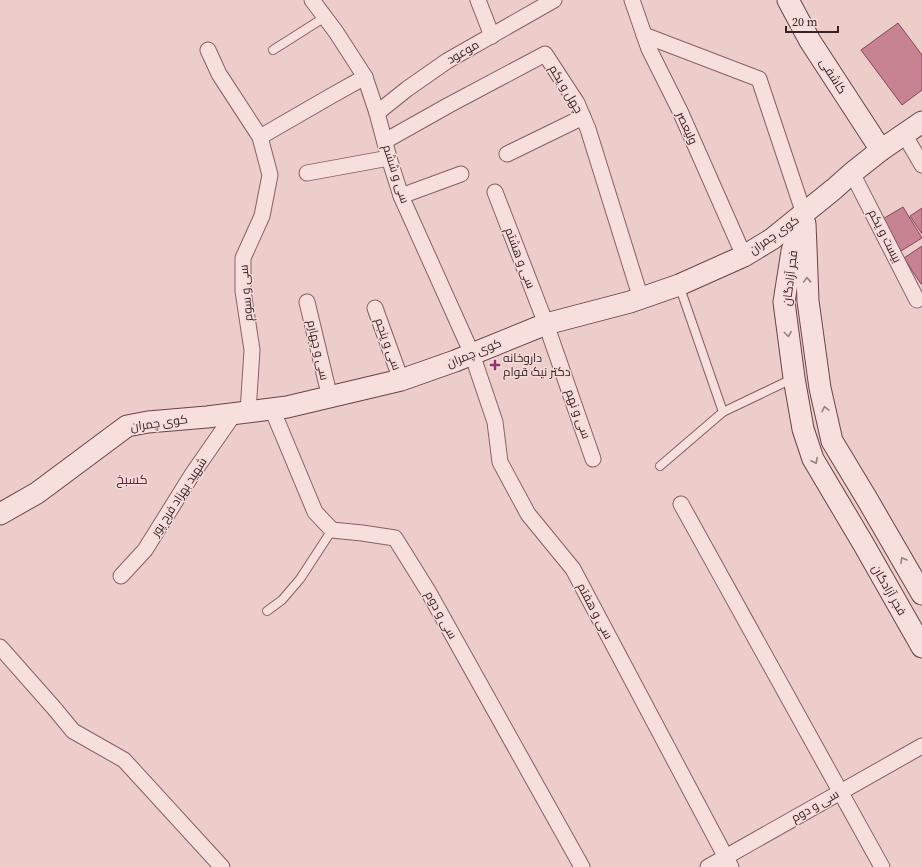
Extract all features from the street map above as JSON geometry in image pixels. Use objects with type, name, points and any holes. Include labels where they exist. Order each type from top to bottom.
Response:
[{"type":"street","name":"سی و ششم","points":[[312,0],[336,32],[366,77],[401,196],[472,354]]},
{"type":"street","points":[[478,0],[492,36]]},
{"type":"street","name":"موعود","points":[[377,113],[407,89],[447,61],[554,0]]},
{"type":"street","name":"ولیعصر","points":[[632,0],[649,49],[680,111],[744,256]]},
{"type":"street","name":"کاشفی","points":[[788,0],[810,40],[881,150]]},
{"type":"street","points":[[644,35],[758,79],[804,214]]},
{"type":"street","name":"سی و سوم","points":[[208,50],[219,74],[260,137],[270,176],[262,216],[243,258],[243,291],[252,350],[241,413]]},
{"type":"street","name":"چهل و یکم","points":[[385,141],[448,105],[545,54],[577,103],[583,117],[641,299]]},
{"type":"street","points":[[260,137],[366,77]]},
{"type":"street","points":[[508,154],[583,117]]},
{"type":"street","name":"کوی چمران","points":[[0,514],[37,493],[127,426],[148,422],[207,417],[287,407],[401,380],[455,361],[546,324],[641,299],[679,285],[744,256],[772,239],[881,150],[922,122]]},
{"type":"street","points":[[904,134],[922,165]]},
{"type":"street","points":[[307,173],[389,158]]},
{"type":"street","name":"بیست و یکم","points":[[852,173],[917,300]]},
{"type":"street","points":[[401,196],[461,174]]},
{"type":"street","name":"سی و هشتم","points":[[495,192],[546,324]]},
{"type":"street","name":"فجر آزادگان","points":[[804,214],[808,301],[820,388],[832,441],[922,594]]},
{"type":"street","name":"فجر آزادگان","points":[[804,214],[792,251],[784,302],[794,378],[803,428],[813,459],[922,647]]},
{"type":"street","points":[[784,302],[808,301]]},
{"type":"street","name":"سی و چهارم","points":[[307,302],[330,398]]},
{"type":"street","name":"سی و پنجم","points":[[375,308],[401,380]]},
{"type":"street","name":"سی و نهم","points":[[546,324],[593,459]]},
{"type":"street","name":"سی و هفتم","points":[[472,354],[495,422],[500,462],[528,514],[573,569],[728,862]]},
{"type":"street","points":[[272,409],[315,512],[332,530]]},
{"type":"street","name":"شهید بهزاد فرح پور","points":[[120,576],[145,550],[194,473],[241,413]]},
{"type":"street","points":[[681,504],[882,867]]},
{"type":"street","name":"سی و دوم","points":[[332,530],[362,532],[395,538],[428,591],[582,867]]},
{"type":"street","points":[[0,647],[73,731],[124,760],[222,867]]},
{"type":"street","name":"سی و دوم","points":[[708,867],[728,862],[841,792],[922,746]]},
{"type":"lane","points":[[273,50],[325,17]]},
{"type":"lane","points":[[679,285],[723,412]]},
{"type":"lane","points":[[660,466],[723,412],[794,378]]},
{"type":"lane","points":[[267,611],[282,600],[300,579],[332,530]]},
{"type":"building","points":[[898,23],[922,55],[922,90],[902,105],[861,50]]},
{"type":"building","points":[[903,207],[922,238],[901,251],[881,220]]},
{"type":"building","points":[[922,208],[922,234],[910,216]]},
{"type":"building","points":[[922,246],[922,284],[921,284],[904,258]]},
{"type":"place","name":"داروخانه دکتر نیک قوام","points":[[495,365]]},
{"type":"district","name":"کسبخ","points":[[132,479]]}]
